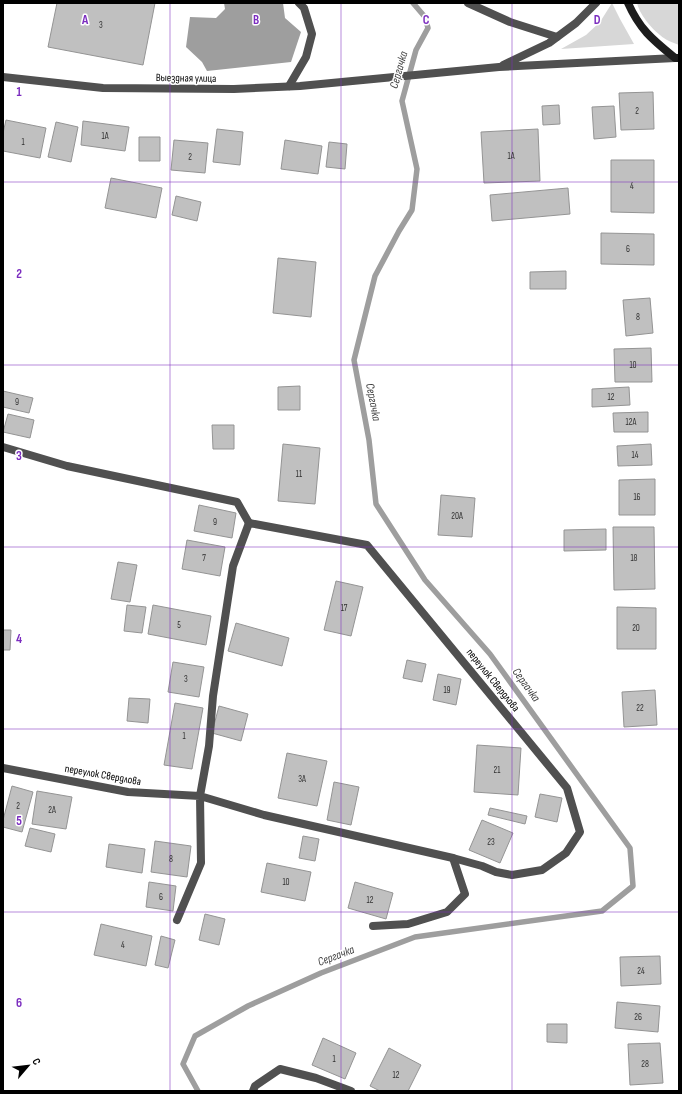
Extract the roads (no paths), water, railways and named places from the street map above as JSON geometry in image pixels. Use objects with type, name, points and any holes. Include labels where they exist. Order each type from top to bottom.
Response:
[{"type":"main road","points":[[628,3],[635,19],[649,37],[677,58]]},
{"type":"street","points":[[289,86],[306,57],[312,34],[304,8],[299,3]]},
{"type":"street","points":[[468,3],[510,22],[557,37]]},
{"type":"street","points":[[499,67],[549,43],[576,23],[596,3]]},
{"type":"street","name":"Выездная улица","points":[[3,77],[104,88],[234,89],[289,86],[499,67],[677,58]]},
{"type":"street","points":[[3,447],[67,466],[237,502],[249,523],[233,566],[213,696],[209,746],[200,796],[201,863],[177,920]]},
{"type":"street","name":"переулок Свердлова","points":[[3,768],[128,792],[200,796],[264,815],[453,858],[482,866],[496,872],[512,875],[542,870],[566,853],[580,832],[567,788],[367,545],[249,523]]},
{"type":"street","points":[[373,926],[408,924],[447,912],[465,894],[453,858]]},
{"type":"street","points":[[253,1091],[255,1086],[280,1068],[316,1078],[351,1091]]},
{"type":"waterway","name":"Сергачка","points":[[198,1091],[183,1064],[195,1036],[248,1006],[321,973],[415,937],[602,911],[633,886],[630,848],[490,654],[425,580],[376,504],[369,440],[354,360],[375,276],[412,210],[417,169],[402,101],[416,50],[428,28],[425,17],[413,3]]}]
